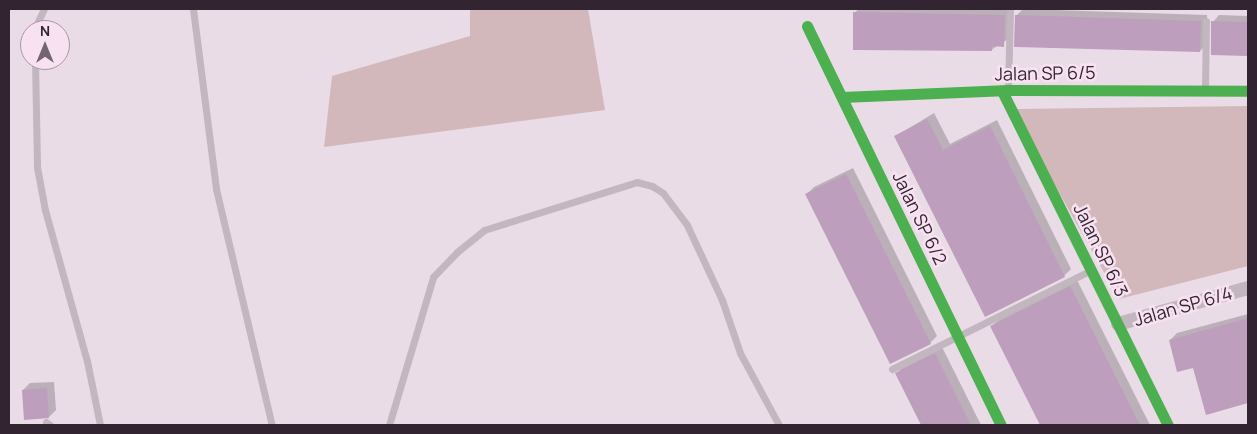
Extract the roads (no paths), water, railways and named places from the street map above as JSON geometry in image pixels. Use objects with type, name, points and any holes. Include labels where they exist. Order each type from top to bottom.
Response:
[{"type":"street","name":"Jalan SP 6/2","points":[[807,26],[1001,425]]},
{"type":"street","name":"Jalan SP 6/5","points":[[842,96],[1005,91],[1248,91]]},
{"type":"street","name":"Jalan SP 6/3","points":[[1005,91],[1168,425]]},
{"type":"street","name":"Jalan SP 6/4","points":[[1118,324],[1248,288]]},
{"type":"lane","points":[[193,9],[216,189],[272,425]]},
{"type":"lane","points":[[1005,91],[1010,9]]},
{"type":"lane","points":[[1205,90],[1206,22]]},
{"type":"lane","points":[[35,70],[40,184],[87,361],[100,425]]},
{"type":"lane","points":[[389,425],[433,277],[456,252],[484,230],[638,182],[652,186],[663,193],[687,225],[722,300],[740,353],[779,425]]},
{"type":"lane","points":[[892,368],[1091,270]]}]
